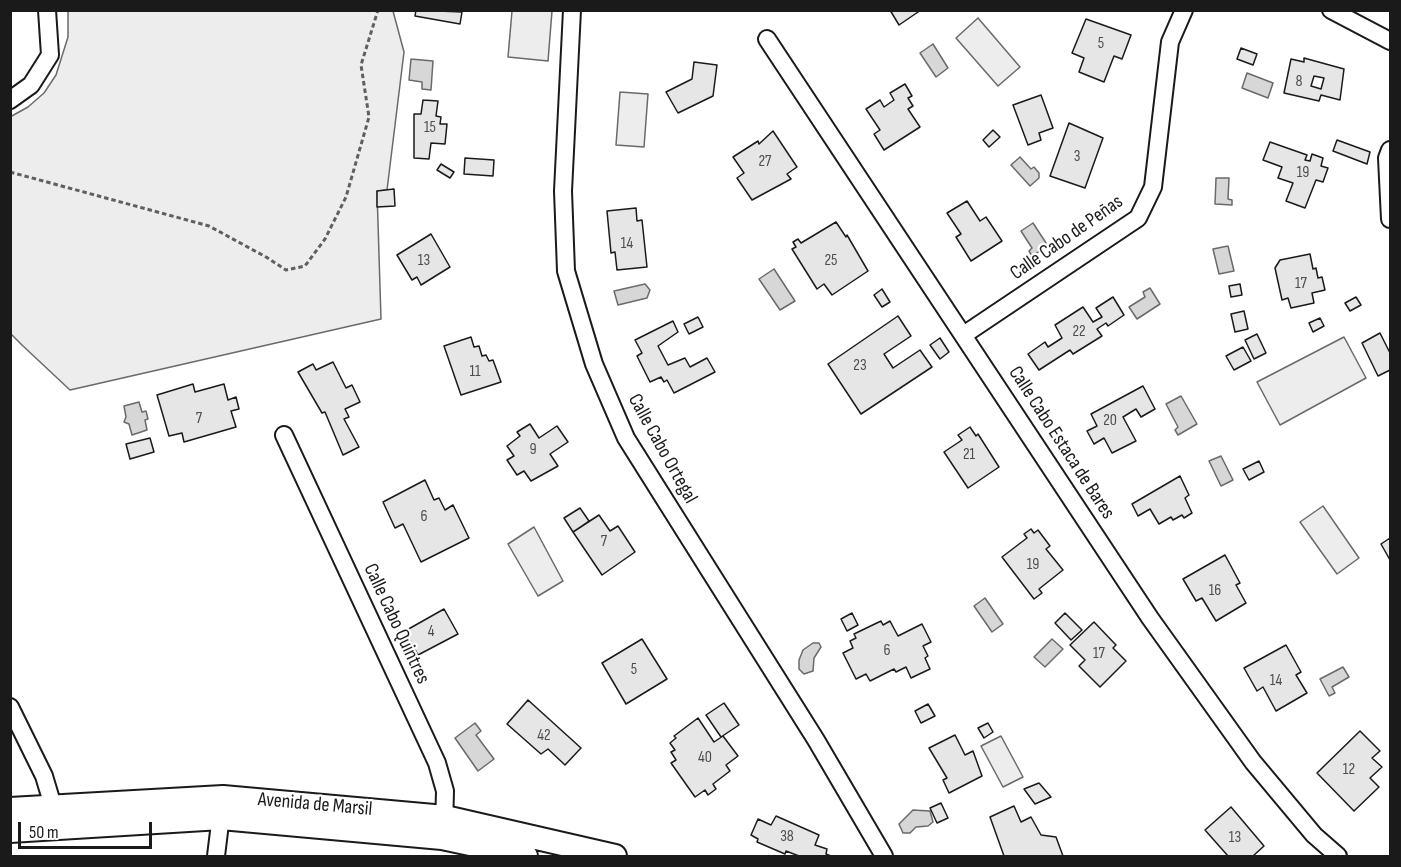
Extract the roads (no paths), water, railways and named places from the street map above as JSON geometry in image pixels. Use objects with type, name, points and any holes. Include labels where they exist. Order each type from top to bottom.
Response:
[{"type":"street","points":[[10,100],[31,85],[50,55],[47,10]]},
{"type":"street","name":"Calle Cabo Ortegal","points":[[572,10],[562,191],[566,271],[594,364],[626,438],[816,740],[884,856]]},
{"type":"street","name":"Calle Cabo de Peñas","points":[[965,334],[1138,218],[1153,187],[1170,42],[1184,10]]},
{"type":"street","points":[[1331,10],[1390,41]]},
{"type":"street","name":"Calle Cabo Estaca de Bares","points":[[767,39],[965,334],[1150,618],[1232,733],[1314,836],[1338,856]]},
{"type":"street","points":[[1390,150],[1387,158],[1390,219]]},
{"type":"street","name":"Calle Cabo Quintres","points":[[284,435],[437,763],[445,791],[444,827]]},
{"type":"street","points":[[10,707],[44,776],[56,815]]},
{"type":"street","points":[[216,856],[222,808]]},
{"type":"street","name":"Avenida de Marsil","points":[[10,809],[56,815],[222,808],[444,827],[615,856]]},
{"type":"street","name":"Avenida de Marsil","points":[[10,831],[56,815]]},
{"type":"street","name":"Avenida de Marsil","points":[[444,827],[526,856]]}]
